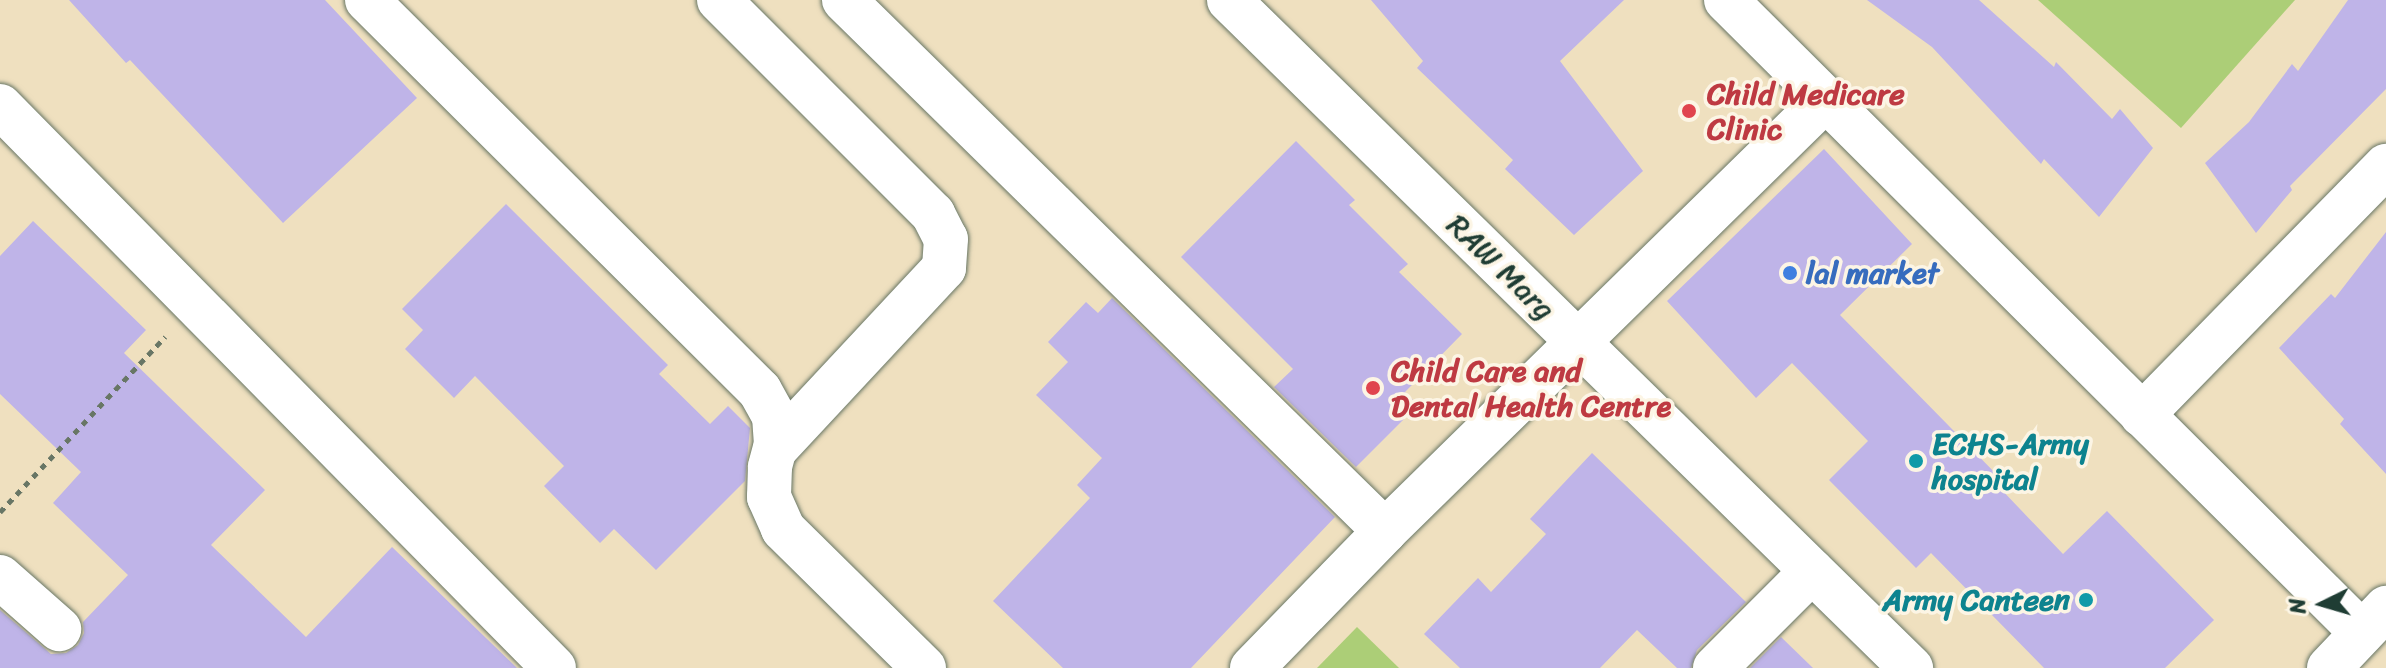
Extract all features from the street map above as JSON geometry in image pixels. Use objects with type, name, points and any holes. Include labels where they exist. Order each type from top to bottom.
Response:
[{"type":"street","points":[[367,0],[760,391],[774,416],[775,449],[769,497],[783,529],[924,668]]},
{"type":"street","points":[[719,0],[933,214],[946,239],[944,268],[775,449]]},
{"type":"street","points":[[844,0],[1385,531]]},
{"type":"street","name":"RAW Marg","points":[[1229,0],[1911,668]]},
{"type":"street","points":[[1726,0],[2142,415],[2374,621],[2329,668]]},
{"type":"street","points":[[1252,668],[1385,531],[1825,100]]},
{"type":"street","points":[[0,106],[554,668]]},
{"type":"street","points":[[2142,415],[2386,166]]},
{"type":"street","points":[[1715,668],[1812,571]]},
{"type":"street","points":[[0,577],[59,629]]},
{"type":"path","points":[[0,512],[196,305]]},
{"type":"green space","points":[[2038,0],[2295,0],[2181,128]]},
{"type":"green space","points":[[1357,627],[1399,668],[1317,668]]},
{"type":"building","points":[[69,0],[325,0],[417,98],[283,223],[130,60],[126,63]]},
{"type":"building","points":[[1371,0],[1624,0],[1560,61],[1643,171],[1574,235],[1505,169],[1513,160],[1417,68],[1423,61]]},
{"type":"building","points":[[1867,0],[1979,0],[2054,67],[2056,62],[2112,119],[2120,109],[2153,148],[2099,217],[2044,159],[2041,164],[1932,47]]},
{"type":"building","points":[[2348,0],[2386,0],[2386,89],[2290,186],[2292,190],[2256,233],[2205,163],[2249,122],[2292,64],[2298,71]]},
{"type":"building","points":[[1296,141],[1355,200],[1349,205],[1408,264],[1399,272],[1462,334],[1405,392],[1418,405],[1356,467],[1274,387],[1293,369],[1181,257]]},
{"type":"building","points":[[1824,149],[1912,244],[1840,315],[2003,481],[1998,486],[2063,554],[2107,511],[2214,620],[2165,668],[2044,668],[1931,553],[1916,568],[1829,480],[1868,441],[1792,363],[1756,398],[1667,301]]},
{"type":"building","points":[[506,204],[668,365],[659,374],[710,424],[728,406],[750,428],[745,481],[656,570],[614,529],[600,543],[544,486],[564,466],[475,376],[454,398],[405,349],[423,330],[402,309]]},
{"type":"building","points":[[33,221],[146,330],[124,353],[265,490],[211,545],[306,637],[392,547],[517,668],[0,668],[0,610],[51,654],[66,653],[78,645],[84,633],[83,622],[128,575],[53,503],[81,472],[0,394],[0,256]]},
{"type":"building","points":[[2386,232],[2386,474],[2340,424],[2344,419],[2279,348],[2331,294],[2335,298]]},
{"type":"building","points":[[1112,298],[1335,517],[1191,668],[1063,668],[993,601],[1090,498],[1077,485],[1102,458],[1036,395],[1068,362],[1048,342],[1086,302],[1098,313]]},
{"type":"building","points":[[1592,453],[1746,602],[1697,650],[1691,668],[1677,668],[1637,630],[1600,668],[1460,668],[1424,634],[1478,578],[1491,592],[1546,534],[1530,519]]},
{"type":"building","points":[[1781,637],[1813,668],[1750,668]]},
{"type":"place","name":"Child Medicare Clinic","points":[[1689,111]]},
{"type":"place","name":"lal market","points":[[1790,273]]},
{"type":"place","name":"Child Care and Dental Health Centre","points":[[1373,388]]},
{"type":"place","name":"ECHS-Army hospital","points":[[1916,461]]},
{"type":"place","name":"Army Canteen","points":[[2086,600]]}]
